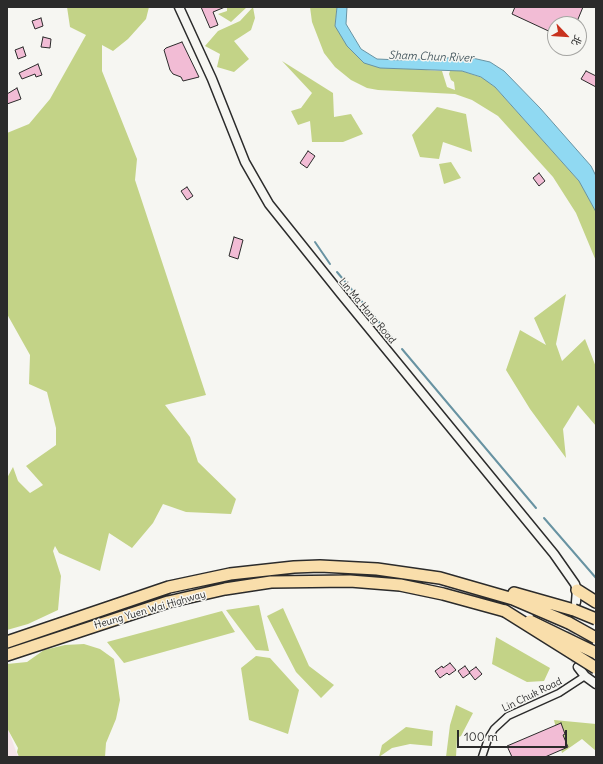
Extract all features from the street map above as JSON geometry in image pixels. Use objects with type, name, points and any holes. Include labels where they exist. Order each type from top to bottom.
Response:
[{"type":"highway","name":"Heung Yuen Wai Highway","points":[[7,642],[169,588],[210,578],[251,571],[320,566],[377,569],[440,578],[478,588],[548,613],[596,638]]},
{"type":"highway","name":"Heung Yuen Wai Highway","points":[[7,655],[168,602],[226,589],[271,582],[322,580],[381,583],[443,594],[505,611],[545,627],[596,653]]},
{"type":"highway","points":[[478,588],[511,592],[568,607],[596,619]]},
{"type":"highway","points":[[577,590],[596,602]]},
{"type":"highway","points":[[505,611],[596,668]]},
{"type":"street","name":"Lin Ma Hang Road","points":[[179,7],[210,73],[246,162],[261,192],[275,214],[554,554],[571,577],[577,590]]},
{"type":"street","points":[[576,602],[577,590]]},
{"type":"street","points":[[578,667],[585,676],[596,684]]},
{"type":"street","name":"Lin Chuk Road","points":[[482,757],[488,739],[494,729],[508,716],[559,693],[585,676]]},
{"type":"shaded area","points":[[7,726],[17,754],[19,757],[7,757]]},
{"type":"green space","points":[[67,7],[149,7],[146,19],[128,39],[113,51],[102,45],[102,71],[137,159],[135,180],[206,395],[165,405],[190,437],[198,462],[236,499],[231,514],[186,512],[163,504],[153,523],[132,548],[109,533],[100,571],[59,553],[55,546],[53,551],[61,576],[58,610],[28,624],[7,630],[7,478],[13,467],[18,481],[30,493],[43,485],[26,466],[56,445],[56,428],[47,392],[29,384],[30,355],[7,314],[7,133],[29,124],[50,99],[86,35],[70,27]]},
{"type":"green space","points":[[227,7],[247,7],[231,22],[218,14],[227,11]]},
{"type":"green space","points":[[253,7],[255,18],[251,30],[234,41],[249,59],[234,72],[217,67],[220,54],[205,46],[218,31],[240,21]]},
{"type":"green space","points":[[310,7],[337,7],[335,26],[379,67],[442,71],[447,87],[455,90],[454,82],[451,80],[449,74],[450,71],[462,71],[483,78],[495,87],[580,182],[596,212],[596,261],[576,213],[553,177],[498,116],[472,100],[455,94],[378,90],[367,88],[351,80],[335,67],[324,53],[312,22]]},
{"type":"green space","points":[[282,61],[333,93],[334,117],[351,114],[363,134],[343,142],[312,142],[310,121],[298,125],[291,111],[301,108],[312,93]]},
{"type":"green space","points":[[437,107],[466,114],[472,152],[443,142],[439,159],[420,157],[412,135]]},
{"type":"green space","points":[[451,162],[461,178],[444,184],[439,164]]},
{"type":"green space","points":[[566,294],[556,344],[562,361],[585,339],[596,367],[596,426],[578,405],[563,429],[566,458],[530,409],[506,370],[520,330],[546,345],[534,318]]},
{"type":"green space","points":[[259,605],[269,651],[256,650],[226,610]]},
{"type":"green space","points":[[283,608],[309,666],[334,685],[321,698],[296,672],[267,616]]},
{"type":"green space","points":[[222,611],[235,632],[124,663],[107,642]]},
{"type":"green space","points":[[496,637],[550,668],[544,681],[527,682],[492,664]]},
{"type":"green space","points":[[84,644],[100,649],[114,659],[120,700],[116,719],[106,743],[105,757],[19,757],[17,752],[18,748],[7,728],[7,664],[27,662],[44,650],[65,645]]},
{"type":"green space","points":[[256,656],[270,658],[299,690],[288,734],[249,720],[241,668]]},
{"type":"green space","points":[[456,705],[473,713],[461,736],[457,738],[456,757],[446,757],[450,725]]},
{"type":"green space","points":[[554,720],[596,724],[596,751],[582,739],[562,753]]},
{"type":"green space","points":[[406,727],[433,731],[432,746],[410,744],[392,748],[379,757],[382,745]]},
{"type":"water","points":[[337,7],[347,7],[346,24],[361,49],[377,59],[400,60],[468,57],[490,62],[504,71],[540,108],[591,166],[596,176],[596,212],[579,181],[495,87],[481,77],[462,71],[380,68],[364,63],[347,46],[335,26]]},
{"type":"building","points":[[201,7],[225,7],[213,12],[218,25],[210,28]]},
{"type":"building","points":[[515,7],[583,7],[579,16],[547,16],[547,30],[512,14]]},
{"type":"building","points":[[41,18],[43,26],[35,29],[32,21]]},
{"type":"building","points":[[43,37],[51,39],[50,48],[41,47]]},
{"type":"building","points":[[182,42],[199,77],[183,81],[181,77],[173,74],[170,70],[164,50]]},
{"type":"building","points":[[23,47],[26,56],[18,59],[15,50]]},
{"type":"building","points":[[38,64],[42,75],[36,77],[35,74],[22,79],[19,73]]},
{"type":"building","points":[[586,71],[596,76],[596,87],[581,79]]},
{"type":"building","points":[[17,88],[21,99],[7,104],[7,94]]},
{"type":"building","points":[[308,151],[315,156],[307,168],[300,163]]},
{"type":"building","points":[[539,173],[545,181],[539,186],[533,178]]},
{"type":"building","points":[[187,187],[193,196],[187,200],[181,191]]},
{"type":"building","points":[[234,237],[243,240],[238,259],[229,256]]},
{"type":"building","points":[[450,663],[456,670],[449,675],[447,673],[440,678],[435,671]]},
{"type":"building","points":[[465,666],[470,673],[463,678],[458,671]]},
{"type":"building","points":[[476,667],[482,674],[475,680],[469,672]]},
{"type":"building","points":[[561,723],[565,734],[563,735],[568,747],[545,757],[512,757],[507,746]]},
{"type":"waterway","points":[[315,242],[330,264]]},
{"type":"waterway","points":[[337,272],[394,340]]},
{"type":"waterway","points":[[402,349],[536,508]]},
{"type":"waterway","points":[[544,518],[596,578]]},
{"type":"tunnel","points":[[575,607],[570,648],[578,667]]},
{"type":"water label","name":"Sham Chun River","points":[[431,57]]}]
